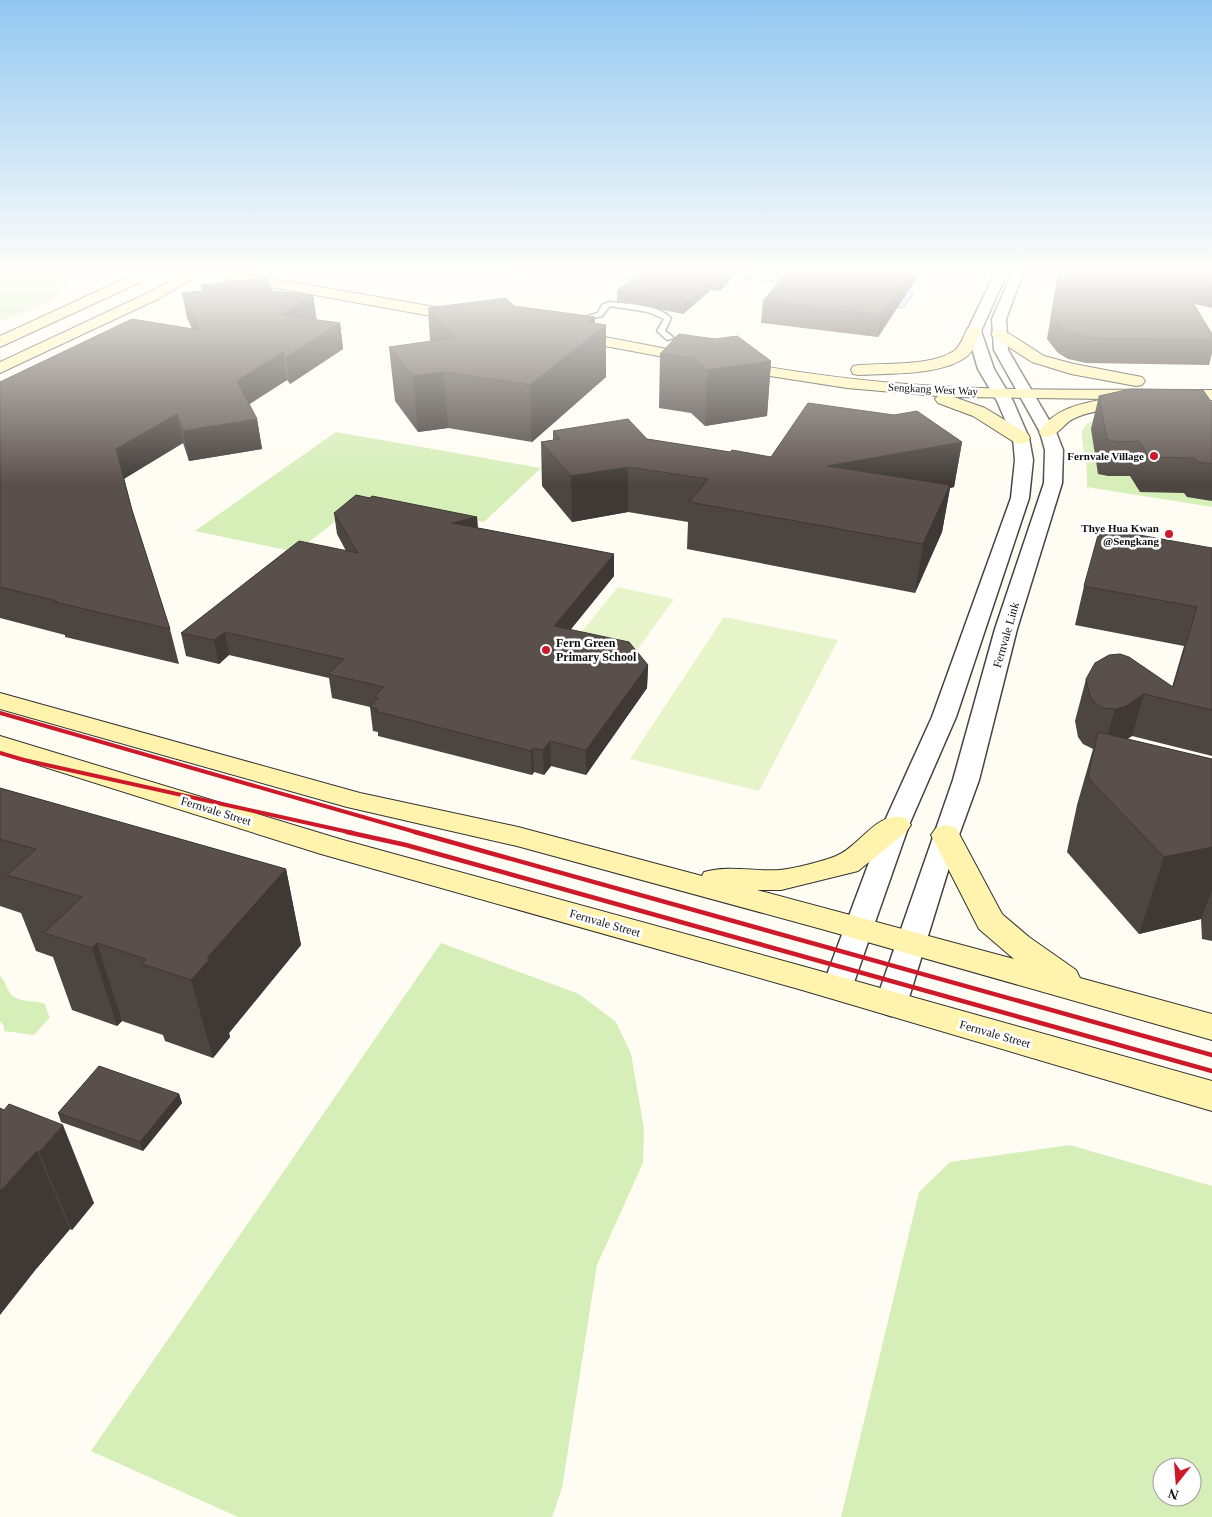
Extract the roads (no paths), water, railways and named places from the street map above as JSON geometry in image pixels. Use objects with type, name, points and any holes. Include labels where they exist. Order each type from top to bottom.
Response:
[{"type":"main road","points":[[0,368],[52,344]]},
{"type":"main road","name":"Sengkang West Way","points":[[648,344],[768,371],[894,388],[1000,392],[1019,385],[1140,381],[1212,382]]},
{"type":"main road","name":"Sengkang West Way","points":[[699,344],[746,353],[859,370],[922,375],[991,377],[1019,385],[1154,394],[1212,395]]},
{"type":"main road","points":[[859,370],[924,365],[961,353],[966,344]]},
{"type":"main road","points":[[1014,344],[1038,359],[1071,369],[1140,381]]},
{"type":"main road","points":[[894,388],[938,397],[968,406],[1021,438]]},
{"type":"main road","points":[[1048,432],[1055,420],[1074,412],[1154,394]]},
{"type":"main road","points":[[0,701],[357,801],[518,837],[858,928],[1212,1027]]},
{"type":"main road","name":"Fernvale Street","points":[[0,744],[332,847],[837,988],[1212,1096]]},
{"type":"main road","points":[[668,878],[780,880],[814,873],[847,864],[896,825]]},
{"type":"main road","points":[[946,835],[990,921],[1017,945],[1078,990]]},
{"type":"street","points":[[837,988],[896,825],[944,717],[1020,498],[1024,460],[1021,438],[977,344]]},
{"type":"street","name":"Fernvale Link","points":[[891,1004],[946,835],[966,780],[1006,629],[1053,483],[1054,450],[1048,432],[1019,385],[1001,350],[1000,344]]},
{"type":"railway","points":[[0,713],[419,833]]},
{"type":"railway","points":[[0,753],[24,760],[353,833]]},
{"type":"railway","points":[[347,832],[406,845],[1212,1071]]},
{"type":"railway","points":[[415,832],[1212,1055]]},
{"type":"place","name":"Fernvale Village","points":[[1154,456]]},
{"type":"place","name":"Thye Hua Kwan @Sengkang","points":[[1169,534]]},
{"type":"place","name":"Fern Green Primary School","points":[[546,650]]}]
